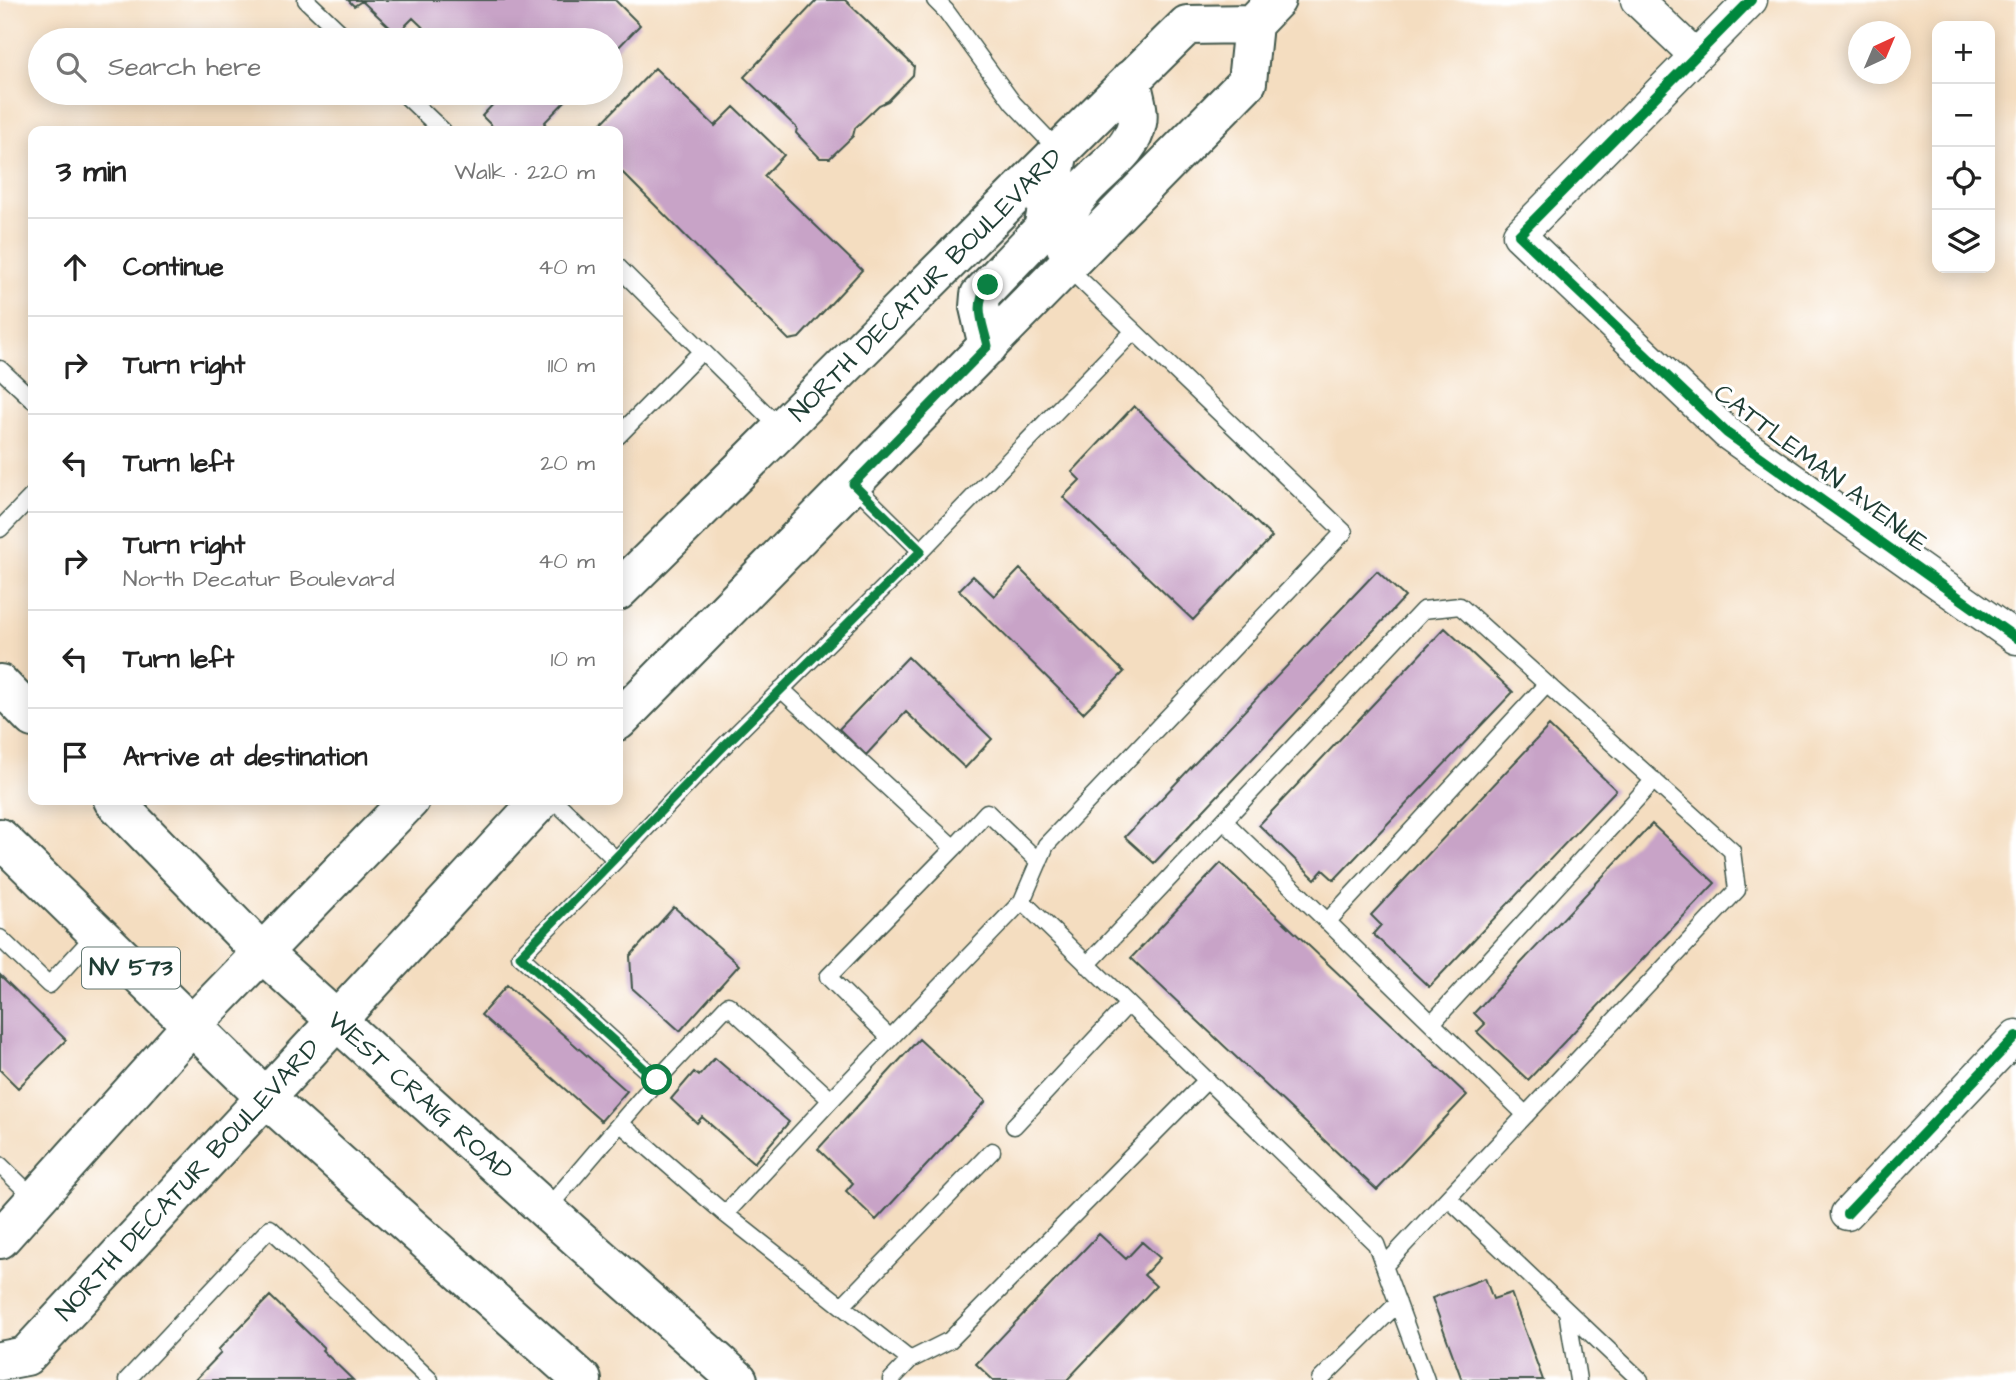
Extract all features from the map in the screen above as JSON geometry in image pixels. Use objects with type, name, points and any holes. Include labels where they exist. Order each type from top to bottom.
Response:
[{"type":"main road","name":"NORTH DECATUR BOULEVARD","points":[[623,586],[1187,25],[1265,12],[1247,82],[623,717]]},
{"type":"main road","points":[[1067,267],[1066,221],[1076,197],[1127,145],[1135,133],[1138,119],[1131,79]]},
{"type":"main road","points":[[988,346],[979,307],[980,295],[1043,229],[1059,151]]},
{"type":"main road","points":[[0,684],[28,714]]},
{"type":"main road","name":"WEST CRAIG ROAD","points":[[118,805],[261,952],[738,1380]]},
{"type":"main road","points":[[0,1239],[191,1026],[405,805]]},
{"type":"main road","name":"NORTH DECATUR BOULEVARD","points":[[0,1361],[26,1356],[536,805]]},
{"type":"main road","name":"NV 573","points":[[0,838],[264,1096]]},
{"type":"main road","points":[[264,1096],[566,1375]]},
{"type":"street","points":[[1637,0],[1696,56],[1751,0]]},
{"type":"street","name":"CATTLEMAN AVENUE","points":[[1696,56],[1519,235],[1727,433],[2016,638]]},
{"type":"street","points":[[1847,1214],[2016,1036]]},
{"type":"lane","points":[[306,0],[335,28]]},
{"type":"lane","points":[[935,0],[946,11],[1013,103],[1059,151]]},
{"type":"lane","points":[[416,105],[438,126]]},
{"type":"lane","points":[[726,1214],[1022,901],[1046,845],[1344,531],[1067,267]]},
{"type":"lane","points":[[623,272],[782,430]]},
{"type":"lane","points":[[657,1080],[520,956],[921,551],[1134,331]]},
{"type":"lane","points":[[623,431],[702,351]]},
{"type":"lane","points":[[0,369],[28,395]]},
{"type":"lane","points":[[853,484],[921,551]]},
{"type":"lane","points":[[0,529],[28,500]]},
{"type":"lane","points":[[1087,965],[1423,610],[1460,606],[1731,851],[1737,890],[1384,1266]]},
{"type":"lane","points":[[1328,922],[1547,684]]},
{"type":"lane","points":[[782,689],[954,848]]},
{"type":"lane","points":[[1432,1023],[1654,780]]},
{"type":"lane","points":[[559,805],[616,860]]},
{"type":"lane","points":[[890,1038],[828,977],[988,812],[1039,862]]},
{"type":"lane","points":[[1224,821],[1526,1115]]},
{"type":"lane","points":[[1022,901],[1376,1244],[1426,1380]]},
{"type":"lane","points":[[0,938],[49,985],[96,934]]},
{"type":"lane","points":[[1014,1126],[1128,1004]]},
{"type":"lane","points":[[546,1210],[657,1080],[728,1005],[831,1100]]},
{"type":"lane","points":[[891,1380],[910,1360],[950,1340],[1207,1080]]},
{"type":"lane","points":[[620,1124],[726,1214],[910,1360]]},
{"type":"lane","points":[[842,1306],[992,1151]]},
{"type":"lane","points":[[0,1165],[35,1199]]},
{"type":"lane","points":[[1448,1198],[1640,1380]]},
{"type":"lane","points":[[127,1380],[270,1228],[430,1380]]},
{"type":"lane","points":[[1320,1380],[1398,1303]]},
{"type":"lane","points":[[1567,1311],[1578,1380]]},
{"type":"building","points":[[348,0],[615,0],[640,25],[623,43],[623,28],[423,28],[413,18],[403,28],[391,28],[362,1],[354,6]]},
{"type":"building","points":[[817,0],[845,0],[914,66],[913,75],[888,101],[879,105],[855,128],[853,136],[830,158],[820,158],[796,133],[797,128],[744,77]]},
{"type":"building","points":[[655,68],[715,126],[734,107],[784,155],[764,176],[862,270],[799,338],[789,340],[623,173],[623,126],[599,126],[619,105],[623,105],[623,101]]},
{"type":"building","points":[[492,105],[561,105],[544,123],[547,126],[492,126],[482,116]]},
{"type":"building","points":[[1134,406],[1272,537],[1193,620],[1063,497],[1080,480],[1072,472]]},
{"type":"building","points":[[1020,569],[1124,672],[1083,713],[959,590],[973,576],[994,596]]},
{"type":"building","points":[[1377,571],[1405,597],[1154,863],[1125,837]]},
{"type":"building","points":[[1445,628],[1513,692],[1334,880],[1323,870],[1315,879],[1259,825]]},
{"type":"building","points":[[908,657],[992,739],[965,768],[906,712],[866,755],[839,729]]},
{"type":"building","points":[[1549,726],[1616,790],[1429,987],[1373,934],[1381,925],[1371,915]]},
{"type":"building","points":[[1652,824],[1715,883],[1528,1080],[1477,1032],[1485,1024],[1474,1013]]},
{"type":"building","points":[[1221,863],[1467,1095],[1377,1190],[1131,958]]},
{"type":"building","points":[[674,907],[739,965],[680,1031],[632,988],[630,956]]},
{"type":"building","points":[[0,975],[66,1040],[18,1088],[0,1070]]},
{"type":"building","points":[[507,985],[627,1091],[601,1121],[481,1015]]},
{"type":"building","points":[[919,1039],[986,1101],[876,1220],[846,1191],[853,1183],[818,1149]]},
{"type":"building","points":[[715,1058],[789,1122],[754,1163],[702,1117],[697,1123],[671,1099],[694,1072],[699,1076]]},
{"type":"building","points":[[1099,1234],[1126,1259],[1142,1242],[1160,1258],[1144,1275],[1156,1286],[1067,1380],[993,1380],[976,1364]]},
{"type":"building","points":[[1485,1278],[1493,1299],[1511,1293],[1543,1380],[1462,1380],[1432,1298]]},
{"type":"building","points":[[270,1296],[353,1380],[195,1380],[221,1353],[218,1350]]},
{"type":"cycle path","points":[[1751,0],[1519,235],[1727,433],[2016,638]]},
{"type":"cycle path","points":[[1847,1214],[2016,1036]]},
{"type":"route","points":[[657,1080],[520,956],[723,747],[921,551],[853,484],[988,346],[979,307],[980,295],[988,285]]}]
